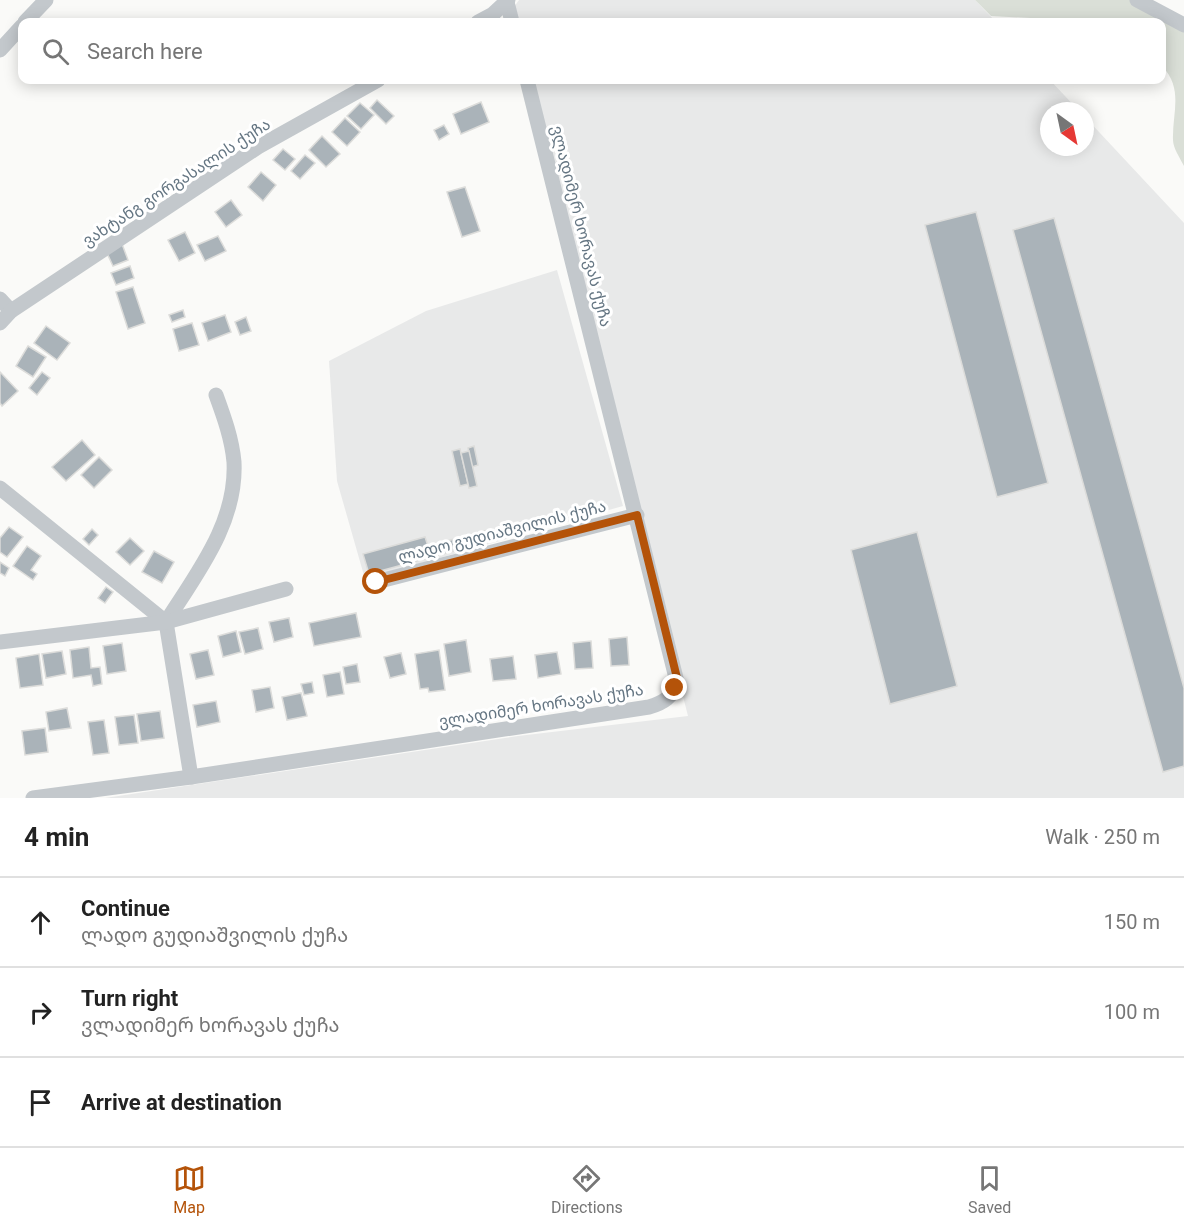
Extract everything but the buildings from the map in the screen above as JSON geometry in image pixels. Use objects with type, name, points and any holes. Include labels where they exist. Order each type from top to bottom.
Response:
[{"type":"street","points":[[30,18],[46,0]]},
{"type":"street","points":[[1137,0],[1184,25]]},
{"type":"street","points":[[486,18],[507,1],[511,18]]},
{"type":"street","points":[[0,50],[18,30]]},
{"type":"street","name":"ვახტანგ გორგასალის ქუჩა","points":[[0,323],[11,311],[258,147],[371,84]]},
{"type":"street","name":"ვლადიმერ ხორავას ქუჩა","points":[[33,798],[191,777],[649,707],[671,696],[678,682],[527,84]]},
{"type":"street","points":[[0,299],[11,311]]},
{"type":"street","points":[[191,777],[166,622],[216,542],[232,494],[234,462],[228,429],[216,395]]},
{"type":"street","points":[[0,488],[166,622]]},
{"type":"street","name":"ლადო გუდიაშვილის ქუჩა","points":[[376,582],[637,515]]},
{"type":"street","points":[[0,642],[166,622],[286,589]]},
{"type":"shaded area","points":[[519,0],[975,0],[992,18],[517,18],[514,7]]},
{"type":"shaded area","points":[[975,0],[1137,0],[1184,25],[1184,166],[1173,143],[1175,92],[1166,71],[1166,18],[991,16]]},
{"type":"shaded area","points":[[532,84],[1054,84],[1071,102],[1040,102],[1040,156],[1094,156],[1094,127],[1184,223],[1184,798],[105,798],[518,736],[688,716]]},
{"type":"shaded area","points":[[557,270],[623,506],[365,579],[337,481],[329,361],[426,311]]},
{"type":"route","points":[[376,582],[637,515],[678,682],[675,688]]}]
